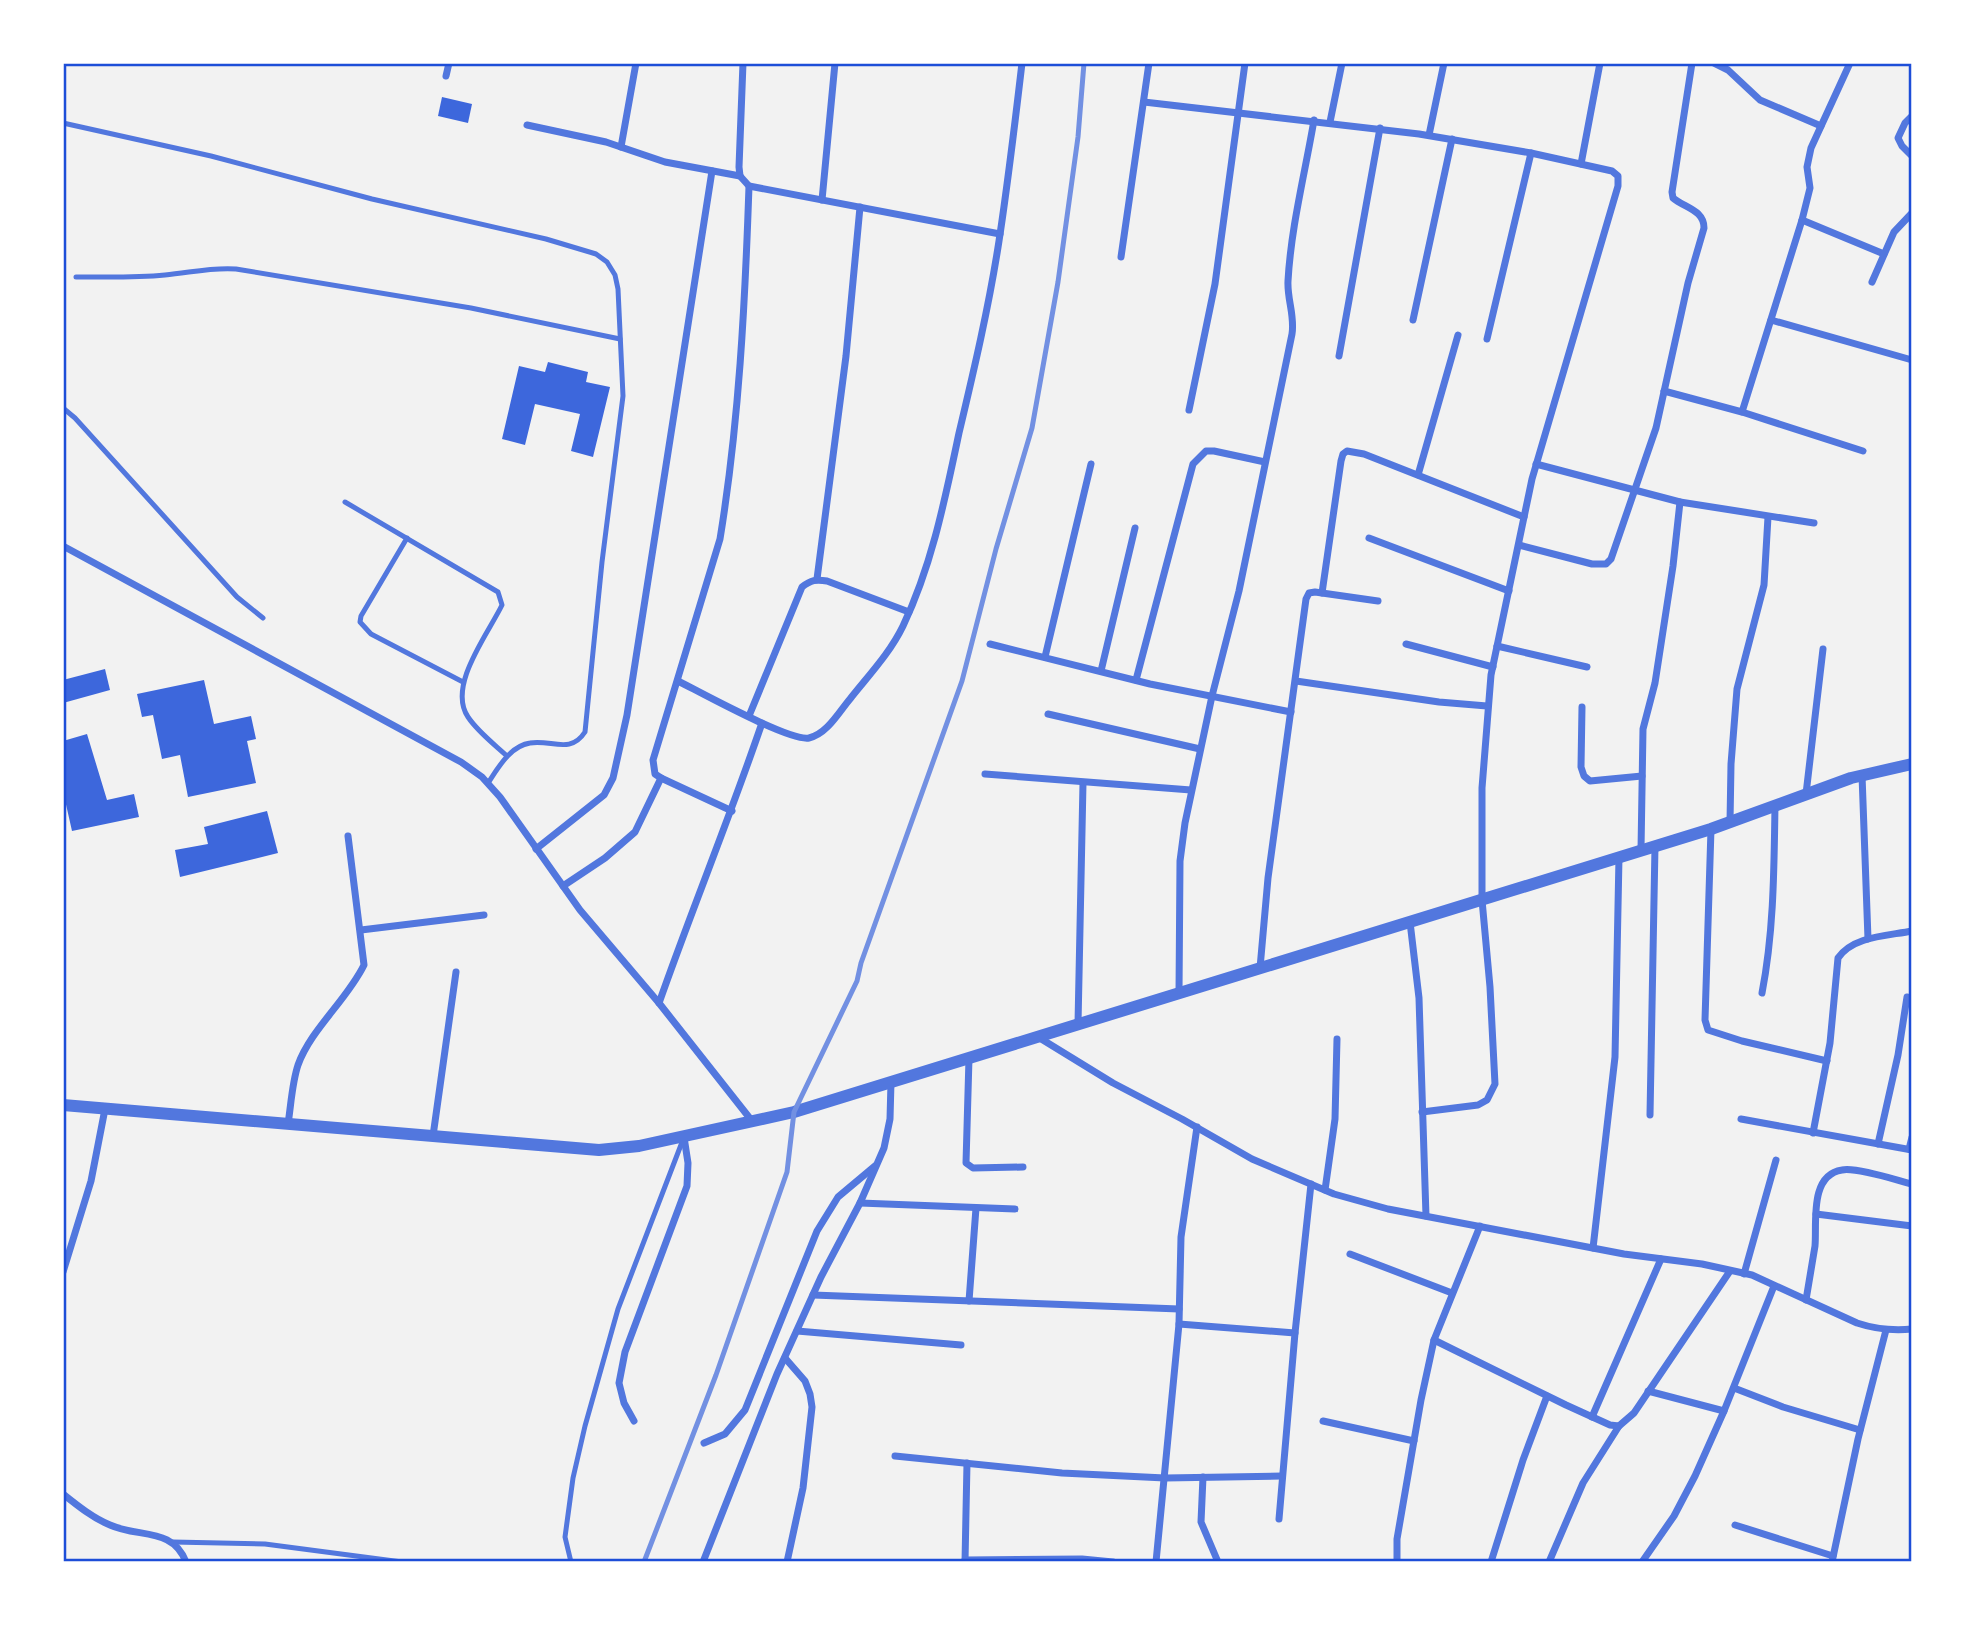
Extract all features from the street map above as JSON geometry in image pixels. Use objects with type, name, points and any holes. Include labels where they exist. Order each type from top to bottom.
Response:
[{"type":"street","points":[[446,76],[449,63]]},
{"type":"street","points":[[621,147],[636,63]]},
{"type":"street","points":[[740,176],[743,63]]},
{"type":"street","points":[[822,200],[835,63]]},
{"type":"street","points":[[678,681],[762,723],[800,738],[808,738],[831,723],[885,656],[919,588],[939,526],[982,334],[1000,234],[1022,63]]},
{"type":"street","points":[[1121,257],[1149,63]]},
{"type":"street","points":[[1189,410],[1215,284],[1245,63]]},
{"type":"street","points":[[1331,122],[1342,63]]},
{"type":"street","points":[[1429,135],[1444,63]]},
{"type":"street","points":[[1581,164],[1600,63]]},
{"type":"street","points":[[1519,545],[1592,564],[1606,564],[1611,559],[1656,428],[1688,283],[1704,228],[1704,220],[1700,215],[1673,198],[1672,192],[1692,63]]},
{"type":"street","points":[[1714,63],[1729,66],[1760,100],[1821,127]]},
{"type":"street","points":[[1742,412],[1802,220],[1810,188],[1807,160],[1850,63]]},
{"type":"street","points":[[1144,102],[1429,135],[1531,153],[1612,171],[1618,176],[1618,186],[1536,464],[1497,646],[1487,706],[1482,788],[1482,900],[1495,1084],[1487,1100],[1478,1105],[1422,1112]]},
{"type":"street","points":[[1912,116],[1905,123],[1898,138],[1912,156]]},
{"type":"street","points":[[1179,993],[1180,861],[1191,790],[1239,591],[1292,334],[1294,321],[1288,284],[1290,258],[1314,120]]},
{"type":"street","points":[[527,125],[621,147],[666,162],[740,176],[749,186],[1000,234]]},
{"type":"street","points":[[1339,356],[1380,128]]},
{"type":"street","points":[[1413,320],[1452,139]]},
{"type":"street","points":[[1487,340],[1531,153]]},
{"type":"street","points":[[536,849],[604,794],[613,778],[627,715],[712,171]]},
{"type":"street","points":[[732,811],[661,778],[655,774],[653,760],[720,539],[737,396],[747,262],[749,186]]},
{"type":"street","points":[[817,579],[846,356],[860,207]]},
{"type":"street","points":[[1872,282],[1894,232],[1912,213]]},
{"type":"street","points":[[1802,220],[1884,254]]},
{"type":"street","points":[[1771,320],[1912,360]]},
{"type":"street","points":[[1418,475],[1458,335]]},
{"type":"street","points":[[1664,391],[1742,412],[1863,451]]},
{"type":"street","points":[[1136,680],[1193,464],[1206,452],[1214,451],[1265,462]]},
{"type":"street","points":[[1322,593],[1343,454],[1347,451],[1354,451],[1524,517]]},
{"type":"street","points":[[1045,657],[1091,464]]},
{"type":"street","points":[[1536,464],[1680,502],[1814,523]]},
{"type":"street","points":[[1641,850],[1643,729],[1655,683],[1680,502]]},
{"type":"street","points":[[1730,822],[1737,689],[1764,585],[1768,517]]},
{"type":"street","points":[[1101,671],[1135,528]]},
{"type":"street","points":[[1369,538],[1510,591]]},
{"type":"street","points":[[63,546],[461,762],[488,783],[580,910],[659,1003],[753,1122]]},
{"type":"street","points":[[749,716],[802,586],[817,579],[909,612]]},
{"type":"street","points":[[1260,968],[1268,878],[1306,599],[1309,593],[1322,593],[1378,601]]},
{"type":"street","points":[[990,643],[1136,680],[1291,712]]},
{"type":"street","points":[[1406,644],[1493,667]]},
{"type":"street","points":[[1497,646],[1587,667]]},
{"type":"street","points":[[1806,794],[1824,649]]},
{"type":"street","points":[[1296,681],[1439,702],[1487,706]]},
{"type":"street","points":[[1582,707],[1581,767],[1584,776],[1590,781],[1642,776]]},
{"type":"street","points":[[1048,714],[1200,749]]},
{"type":"street","points":[[659,1003],[694,903],[732,811],[762,723]]},
{"type":"street","points":[[63,1105],[599,1150],[639,1146],[794,1112],[1711,829],[1862,775],[1912,764]]},
{"type":"street","points":[[985,774],[1191,790]]},
{"type":"street","points":[[1862,775],[1868,939]]},
{"type":"street","points":[[563,886],[605,858],[635,832],[661,778]]},
{"type":"street","points":[[1078,1024],[1083,783]]},
{"type":"street","points":[[1762,993],[1769,956],[1772,915],[1775,805]]},
{"type":"street","points":[[1711,829],[1705,1020],[1708,1030],[1742,1041],[1827,1060]]},
{"type":"street","points":[[288,1124],[299,1065],[364,965],[348,836]]},
{"type":"street","points":[[1650,1115],[1655,846]]},
{"type":"street","points":[[1593,1248],[1615,1057],[1619,857]]},
{"type":"street","points":[[361,930],[484,915]]},
{"type":"street","points":[[1410,922],[1419,998],[1426,1216]]},
{"type":"street","points":[[1813,1133],[1827,1060],[1838,958],[1844,949],[1868,939],[1912,931]]},
{"type":"street","points":[[433,1136],[456,972]]},
{"type":"street","points":[[1878,1144],[1899,1055],[1907,997]]},
{"type":"street","points":[[1037,1037],[1113,1083],[1252,1159],[1325,1190],[1388,1209],[1744,1274],[1857,1323],[1886,1330],[1912,1329]]},
{"type":"street","points":[[1325,1190],[1334,1128],[1337,1039]]},
{"type":"street","points":[[969,1058],[966,1163],[973,1168],[1023,1167]]},
{"type":"street","points":[[703,1562],[785,1357],[884,1148],[891,1119],[891,1082]]},
{"type":"street","points":[[63,1272],[92,1181],[105,1109]]},
{"type":"street","points":[[1741,1119],[1910,1150],[1912,1137]]},
{"type":"street","points":[[1156,1562],[1179,1324],[1181,1237],[1197,1127]]},
{"type":"street","points":[[634,1421],[624,1403],[619,1383],[625,1352],[687,1186],[688,1163],[684,1136]]},
{"type":"street","points":[[1744,1274],[1776,1160]]},
{"type":"street","points":[[704,1443],[725,1434],[745,1410],[817,1231],[838,1196],[876,1166]]},
{"type":"street","points":[[1806,1300],[1814,1247],[1817,1199],[1824,1181],[1835,1172],[1845,1169],[1912,1184]]},
{"type":"street","points":[[1279,1519],[1311,1184]]},
{"type":"street","points":[[860,1203],[1015,1209]]},
{"type":"street","points":[[969,1301],[976,1208]]},
{"type":"street","points":[[1816,1214],[1912,1226]]},
{"type":"street","points":[[1397,1562],[1397,1538],[1434,1340],[1480,1226]]},
{"type":"street","points":[[1350,1254],[1452,1293]]},
{"type":"street","points":[[1592,1417],[1661,1259]]},
{"type":"street","points":[[1549,1562],[1583,1483],[1619,1426],[1634,1413],[1730,1271]]},
{"type":"street","points":[[1642,1562],[1674,1516],[1695,1476],[1734,1388],[1774,1286]]},
{"type":"street","points":[[813,1295],[1179,1309]]},
{"type":"street","points":[[1179,1324],[1295,1333]]},
{"type":"street","points":[[1735,1525],[1832,1559],[1860,1430],[1886,1330]]},
{"type":"street","points":[[797,1331],[961,1345]]},
{"type":"street","points":[[1434,1340],[1592,1417],[1619,1426]]},
{"type":"street","points":[[785,1357],[805,1381],[812,1407],[803,1488],[787,1562]]},
{"type":"street","points":[[1734,1388],[1860,1430]]},
{"type":"street","points":[[1648,1391],[1724,1411]]},
{"type":"street","points":[[1491,1562],[1523,1460],[1547,1396]]},
{"type":"street","points":[[1323,1421],[1414,1441]]},
{"type":"street","points":[[895,1456],[1062,1472],[1165,1478],[1282,1476]]},
{"type":"street","points":[[967,1463],[965,1561],[1113,1562]]},
{"type":"street","points":[[1203,1477],[1201,1522],[1218,1562]]},
{"type":"street","points":[[63,1494],[92,1516],[112,1526],[159,1536],[173,1542],[183,1552],[186,1562]]},
{"type":"lane","points":[[63,123],[211,156],[372,199],[546,239],[596,254],[607,262],[615,275],[618,289],[622,396],[586,732],[580,741],[570,744],[531,743],[507,756],[488,783]]},
{"type":"lane","points":[[76,277],[135,278],[214,267],[236,269],[471,307],[620,339]]},
{"type":"lane","points":[[63,408],[237,597],[263,618]]},
{"type":"lane","points":[[345,502],[498,592],[502,605],[463,682],[461,694],[467,716],[507,756]]},
{"type":"lane","points":[[407,538],[360,622],[371,634],[463,682]]},
{"type":"lane","points":[[571,1562],[565,1537],[573,1478],[585,1426],[618,1309],[684,1136]]},
{"type":"lane","points":[[173,1542],[265,1544],[401,1562]]},
{"type":"building","points":[[442,97],[472,104],[468,123],[438,116]]},
{"type":"building","points":[[548,362],[588,372],[586,382],[610,387],[593,457],[571,451],[580,414],[535,404],[525,445],[502,439],[519,366],[545,372]]},
{"type":"building","points":[[105,669],[110,690],[63,703],[63,680]]},
{"type":"building","points":[[204,680],[214,724],[251,716],[256,739],[247,741],[256,783],[188,797],[180,755],[162,759],[153,715],[142,717],[137,694]]},
{"type":"building","points":[[87,734],[107,800],[134,794],[139,817],[72,831],[65,800],[63,801],[63,741]]},
{"type":"building","points":[[267,811],[278,853],[180,877],[175,850],[208,844],[204,827]]},
{"type":"railway","points":[[644,1562],[716,1375],[787,1172],[794,1112],[857,981],[861,963],[962,681],[996,549],[1032,428],[1058,282],[1078,137],[1084,63]]}]
